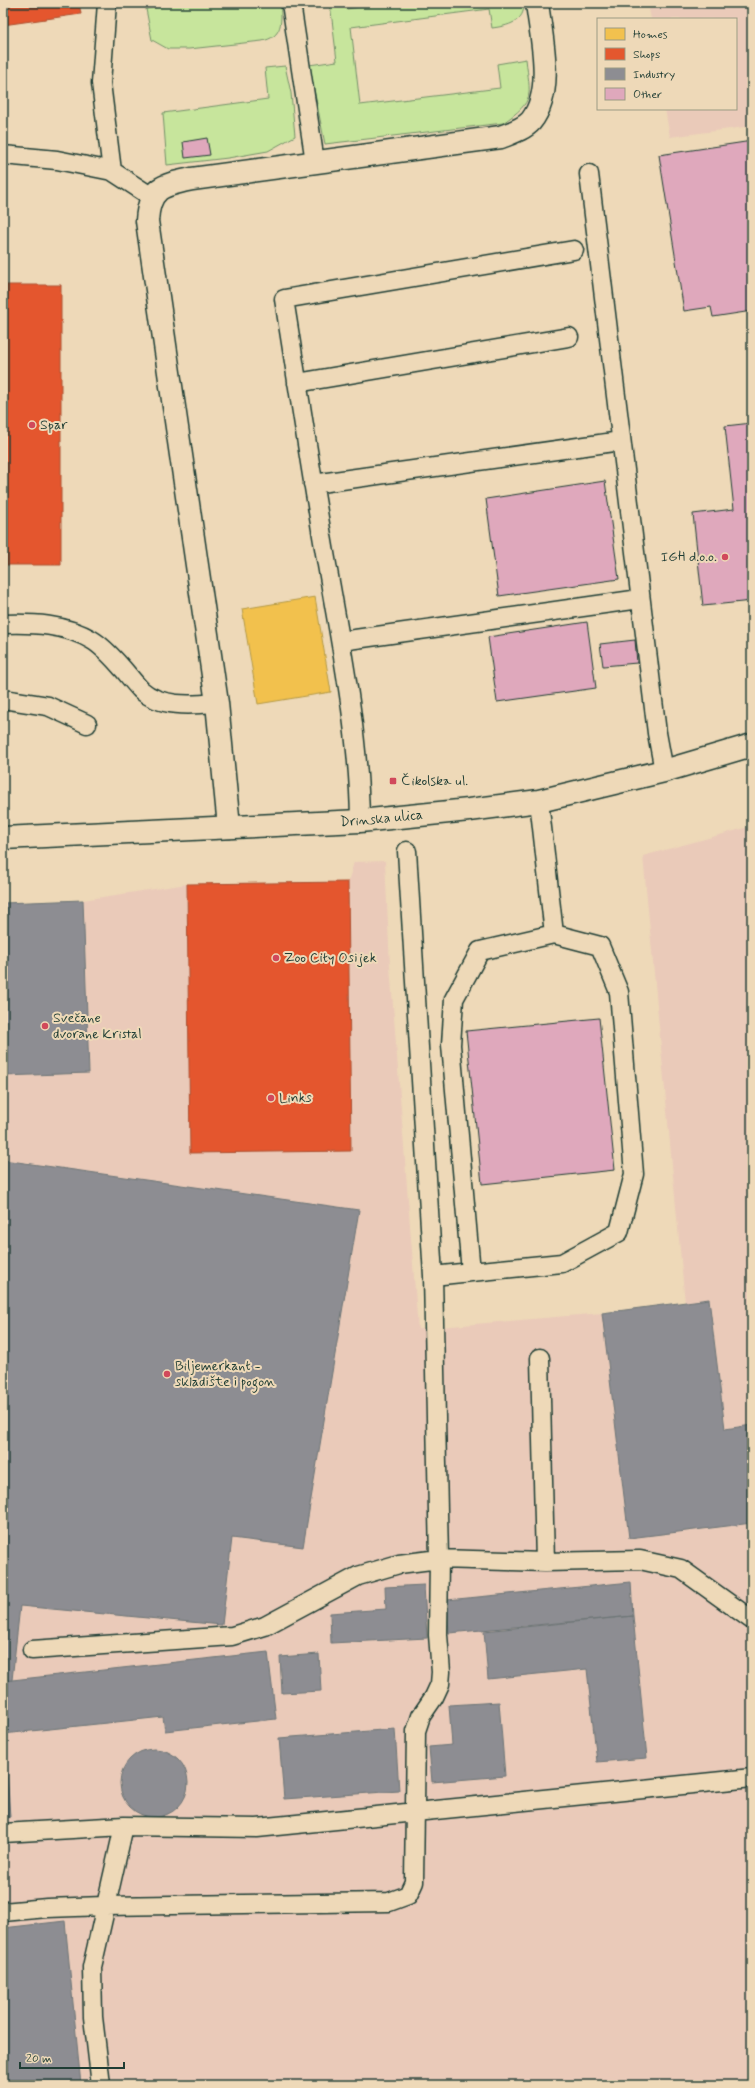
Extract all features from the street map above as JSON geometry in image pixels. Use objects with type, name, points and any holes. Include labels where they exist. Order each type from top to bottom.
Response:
[{"type":"street","points":[[229,827],[217,703],[147,221],[148,206],[152,197],[166,185],[186,180],[501,137],[516,132],[531,121],[540,105],[545,84],[537,3]]},
{"type":"street","name":"Drinska ulica","points":[[3,838],[360,821],[469,810],[539,801],[664,771],[752,745]]},
{"type":"lane","points":[[107,3],[101,84],[112,171]]},
{"type":"lane","points":[[291,3],[314,162]]},
{"type":"lane","points":[[3,155],[57,160],[112,171],[152,197]]},
{"type":"lane","points":[[589,174],[640,599],[657,733],[664,771]]},
{"type":"lane","points":[[360,821],[360,778],[340,641],[313,484],[284,299],[574,250]]},
{"type":"lane","points":[[297,383],[569,337]]},
{"type":"lane","points":[[313,484],[621,441]]},
{"type":"lane","points":[[340,641],[640,599]]},
{"type":"lane","points":[[3,624],[50,625],[74,631],[93,640],[114,658],[142,690],[165,703],[191,705],[217,703]]},
{"type":"lane","points":[[3,699],[48,706],[87,724]]},
{"type":"lane","points":[[539,801],[554,934]]},
{"type":"lane","points":[[3,1912],[47,1908],[104,1906],[389,1902],[408,1895],[414,1882],[416,1731],[421,1716],[440,1684],[441,1672],[438,1635],[439,1559],[433,1276],[407,851]]},
{"type":"lane","points":[[433,1276],[562,1263],[619,1232],[634,1174],[619,992],[600,946],[554,934],[480,951],[454,999],[451,1045],[471,1272]]},
{"type":"lane","points":[[540,1358],[545,1562]]},
{"type":"lane","points":[[32,1650],[232,1636],[265,1626],[358,1576],[399,1564],[439,1559],[545,1562],[640,1560],[681,1569],[752,1620]]},
{"type":"lane","points":[[3,1833],[124,1826],[257,1828],[752,1778]]},
{"type":"lane","points":[[101,2085],[93,2017],[92,1966],[104,1906],[124,1826]]},
{"type":"shaded area","points":[[648,3],[752,3],[752,126],[670,137],[665,110],[737,110],[737,18],[651,18]]},
{"type":"shaded area","points":[[752,826],[752,2085],[3,2085],[3,903],[83,900],[187,884],[348,882],[354,862],[385,861],[390,966],[418,1329],[602,1313],[685,1303],[643,856]]},
{"type":"green space","points":[[180,3],[280,3],[280,27],[274,36],[262,41],[189,49],[168,49],[152,40],[146,9]]},
{"type":"green space","points":[[330,3],[344,3],[346,9],[390,3],[524,3],[524,9],[519,19],[504,26],[492,28],[489,9],[351,27],[360,105],[500,88],[497,64],[526,59],[529,89],[526,102],[514,115],[503,123],[325,144],[309,65],[337,61]]},
{"type":"green space","points":[[285,66],[291,93],[295,136],[268,151],[228,158],[167,165],[163,113],[268,99],[265,68]]},
{"type":"building: Homes","points":[[315,597],[331,692],[258,704],[242,609]]},
{"type":"building: Shops","points":[[3,3],[79,3],[81,14],[3,25]]},
{"type":"building: Shops","name":"Spar","points":[[3,285],[61,285],[61,565],[3,565]]},
{"type":"building: Shops","points":[[348,882],[351,1151],[190,1153],[187,884]]},
{"type":"building: Industry","name":"Svečane dvorane Kristal","points":[[83,900],[89,1073],[3,1076],[3,903]]},
{"type":"building: Industry","name":"Biljemerkant - skladište i pogon","points":[[3,1160],[359,1210],[303,1547],[232,1538],[222,1625],[20,1606],[12,1680],[3,1681]]},
{"type":"building: Industry","points":[[709,1299],[725,1429],[752,1425],[752,1523],[629,1538],[602,1313]]},
{"type":"building: Industry","points":[[631,1582],[633,1616],[449,1633],[447,1600]]},
{"type":"building: Industry","points":[[424,1585],[427,1638],[331,1643],[330,1613],[386,1609],[385,1587]]},
{"type":"building: Industry","points":[[633,1616],[647,1758],[597,1762],[587,1669],[488,1679],[484,1631]]},
{"type":"building: Industry","points":[[268,1652],[276,1719],[165,1731],[163,1717],[3,1734],[3,1681]]},
{"type":"building: Industry","points":[[319,1654],[321,1691],[282,1693],[280,1657]]},
{"type":"building: Industry","points":[[499,1702],[505,1776],[432,1782],[429,1747],[452,1745],[449,1705]]},
{"type":"building: Industry","points":[[395,1729],[399,1791],[284,1799],[279,1738]]},
{"type":"building: Industry","points":[[154,1749],[167,1751],[178,1759],[186,1770],[188,1783],[186,1796],[178,1807],[167,1815],[154,1817],[141,1815],[130,1807],[122,1796],[120,1783],[122,1770],[130,1759],[141,1751]]},
{"type":"building: Industry","points":[[3,1756],[6,1756],[10,1817],[3,1818]]},
{"type":"building: Industry","points":[[65,1921],[81,2085],[3,2085],[3,1928]]},
{"type":"building: Other","points":[[207,138],[210,155],[185,158],[183,142]]},
{"type":"building: Other","points":[[752,141],[752,311],[713,317],[711,307],[684,311],[659,155]]},
{"type":"building: Other","name":"IGH d.o.o.","points":[[752,423],[752,601],[703,606],[693,514],[734,509],[725,426]]},
{"type":"building: Other","points":[[605,481],[619,579],[499,596],[486,499]]},
{"type":"building: Other","points":[[587,622],[596,688],[497,702],[488,637]]},
{"type":"building: Other","points":[[635,640],[637,663],[603,666],[600,644]]},
{"type":"building: Other","points":[[599,1018],[615,1170],[482,1184],[466,1031]]},
{"type":"place","name":"Spar","points":[[32,425]]},
{"type":"place","name":"IGH d.o.o.","points":[[725,557]]},
{"type":"place","name":"Čikolska ul.","points":[[393,781]]},
{"type":"place","name":"Zoo City Osijek","points":[[276,958]]},
{"type":"place","name":"Svečane dvorane Kristal","points":[[45,1026]]},
{"type":"place","name":"Links","points":[[271,1098]]},
{"type":"place","name":"Biljemerkant - skladište i pogon","points":[[167,1374]]}]
